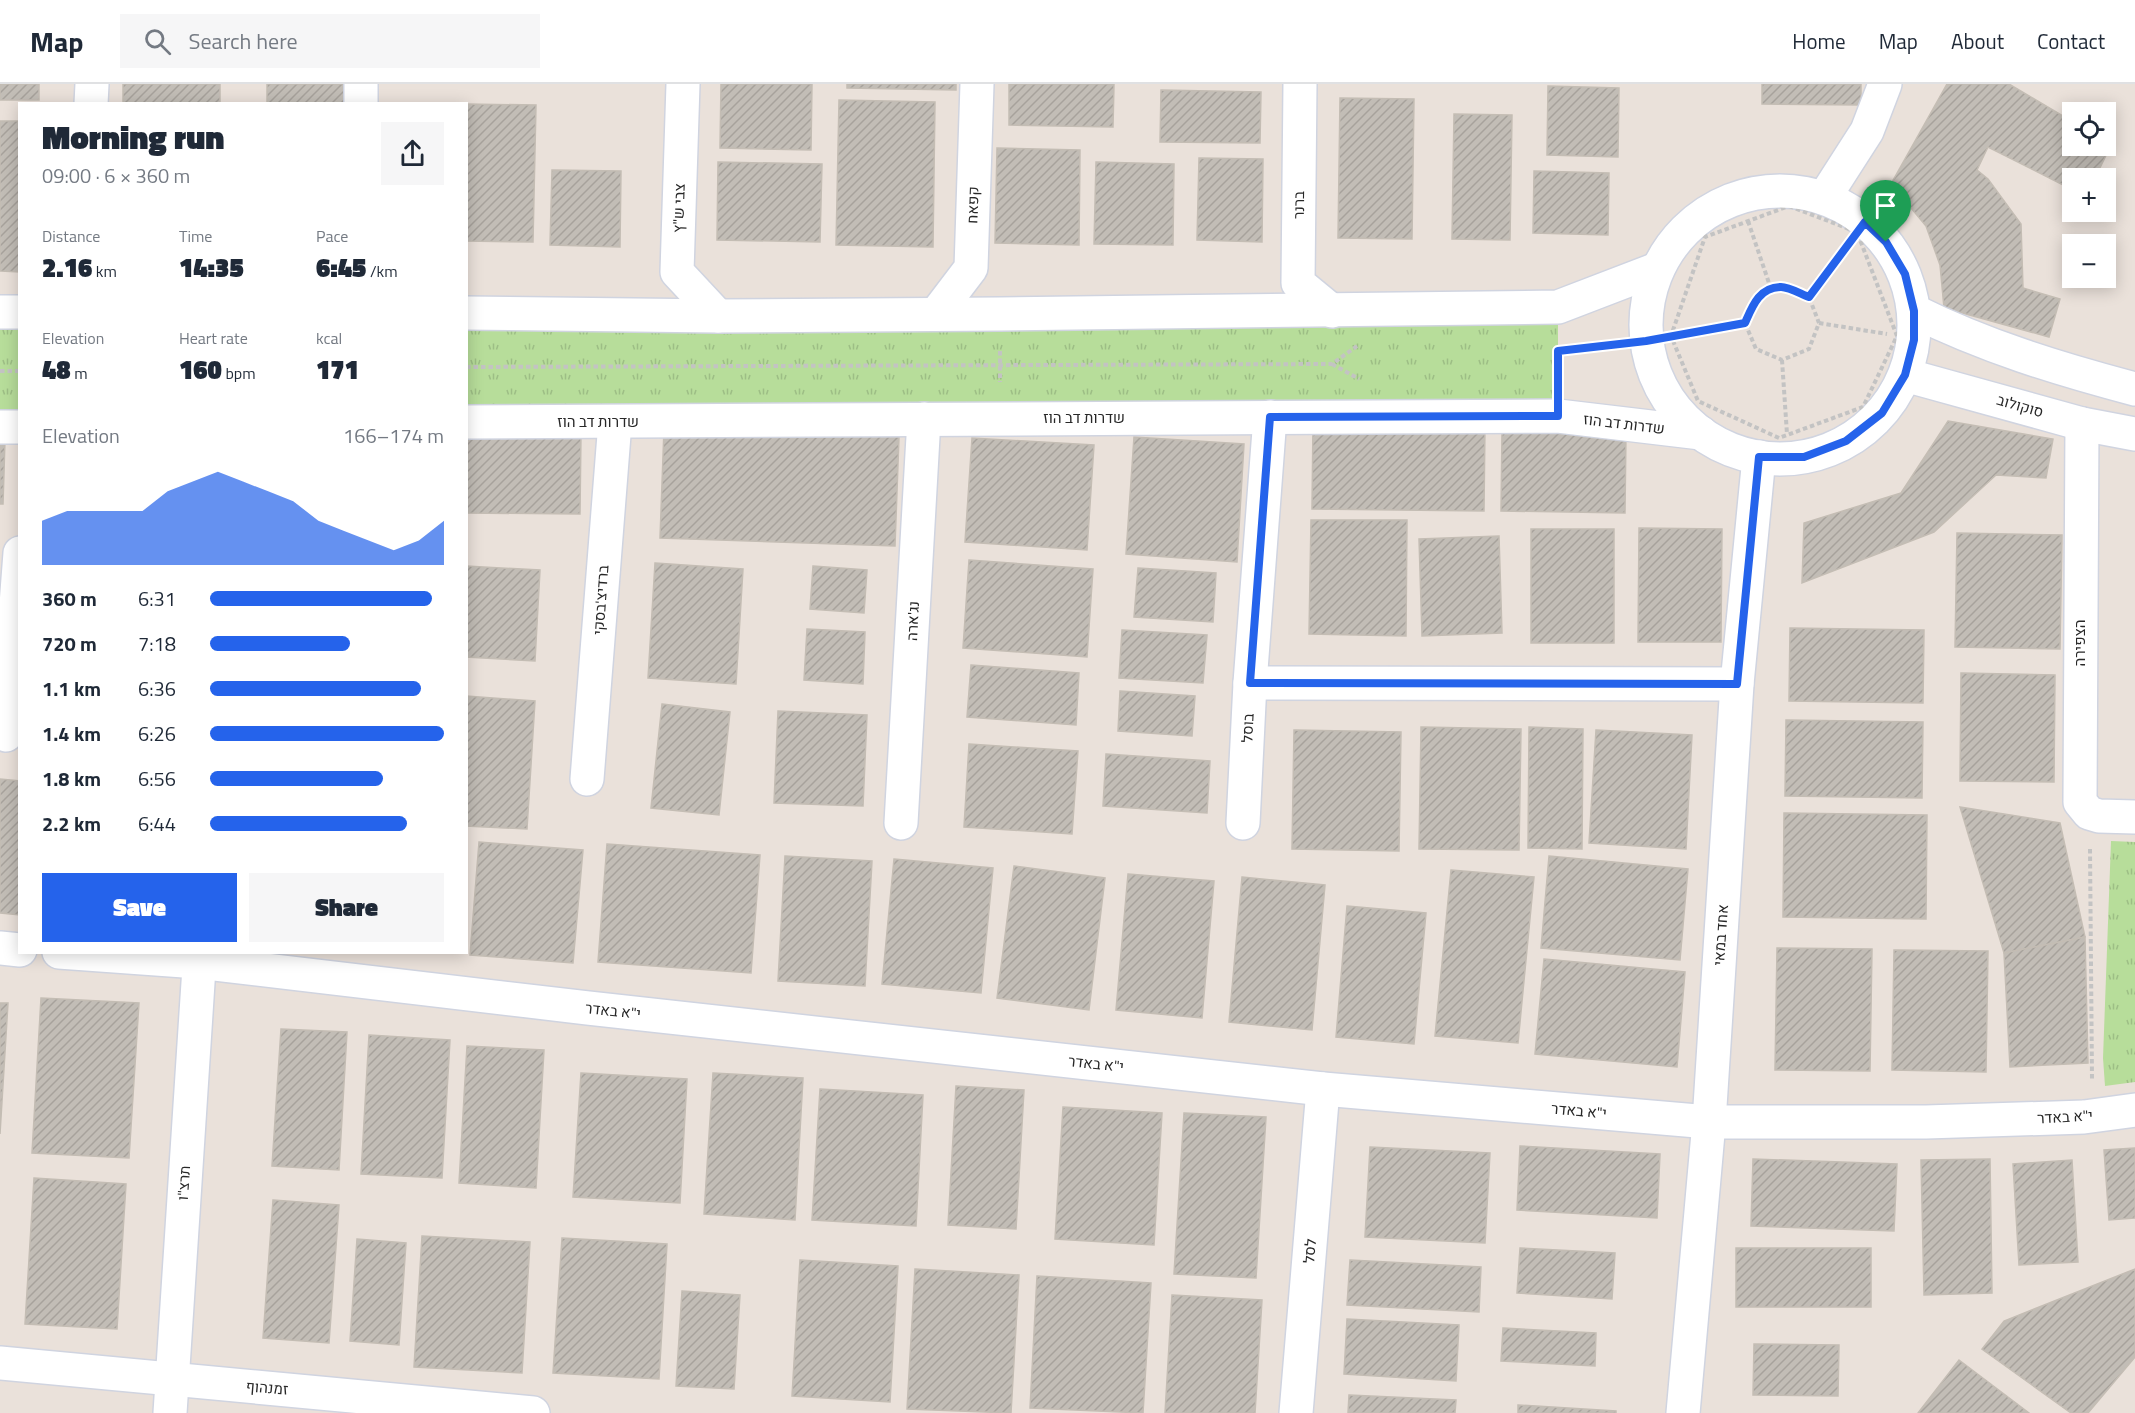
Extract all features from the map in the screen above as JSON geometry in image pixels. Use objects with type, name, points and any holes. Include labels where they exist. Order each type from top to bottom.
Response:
[{"type":"street","points":[[91,102],[92,84]]},
{"type":"street","points":[[361,102],[362,84]]},
{"type":"street","name":"צבי ש\"ץ","points":[[683,84],[677,272],[718,316]]},
{"type":"street","name":"קפאח","points":[[936,314],[972,268],[977,84]]},
{"type":"street","name":"ברנר","points":[[1300,84],[1298,283],[1332,311]]},
{"type":"street","points":[[1824,198],[1867,131],[1885,84]]},
{"type":"street","points":[[1784,190],[1824,198],[1858,215],[1861,227],[1886,242],[1905,274],[1914,311],[1914,340],[1905,375],[1882,413],[1846,441],[1804,457],[1759,457],[1728,449],[1701,434],[1674,408],[1656,376],[1658,338],[1646,304],[1657,269],[1679,236],[1709,211],[1745,195],[1784,190]]},
{"type":"street","points":[[468,313],[718,316],[1558,307],[1657,269]]},
{"type":"street","points":[[1914,311],[1953,331],[2055,368],[2135,389]]},
{"type":"street","points":[[0,312],[18,312]]},
{"type":"street","name":"סוקולוב","points":[[1905,375],[2082,424],[2135,434]]},
{"type":"street","name":"שדרות דב הוז","points":[[468,422],[1558,416],[1701,434]]},
{"type":"street","name":"בוסל","points":[[1243,823],[1250,683],[1270,417]]},
{"type":"street","name":"נג'ארה","points":[[901,824],[924,419]]},
{"type":"street","name":"ברדיצ'בסקי","points":[[587,778],[615,422]]},
{"type":"street","name":"הצפירה","points":[[2082,424],[2079,802],[2089,813]]},
{"type":"street","points":[[0,427],[18,426]]},
{"type":"street","name":"אחד במאי","points":[[1683,1413],[1709,1122],[1737,684],[1759,457]]},
{"type":"street","points":[[6,735],[18,579]]},
{"type":"street","points":[[1250,683],[1737,684]]},
{"type":"street","points":[[2089,813],[2099,816],[2135,817]]},
{"type":"street","points":[[0,948],[18,950]]},
{"type":"street","name":"י\"א באדר","points":[[115,954],[199,957],[624,1012],[1323,1089],[1709,1122],[1926,1122],[2092,1116],[2135,1110]]},
{"type":"street","name":"תרצ\"ו","points":[[170,1413],[199,957]]},
{"type":"street","name":"לסל","points":[[1296,1413],[1323,1089]]},
{"type":"street","name":"זמנהוף","points":[[0,1363],[533,1413]]},
{"type":"path","points":[[1658,338],[1705,237],[1789,206],[1861,227]]},
{"type":"path","points":[[1748,221],[1772,289]]},
{"type":"path","points":[[1809,297],[1861,227]]},
{"type":"path","points":[[1658,338],[1698,400],[1779,438],[1863,407],[1897,336],[1861,227]]},
{"type":"path","points":[[1782,286],[1809,297],[1820,323],[1809,349],[1782,360],[1756,349],[1745,323],[1756,297],[1772,289],[1782,286]]},
{"type":"path","points":[[1558,307],[1558,416]]},
{"type":"path","points":[[1000,314],[1001,419]]},
{"type":"path","points":[[1558,351],[1658,338],[1745,323]]},
{"type":"path","points":[[468,367],[1332,364],[1361,344]]},
{"type":"path","points":[[1782,360],[1787,435]]},
{"type":"path","points":[[0,371],[18,371]]},
{"type":"path","points":[[2089,813],[2092,1116]]},
{"type":"green space","points":[[1558,307],[1558,416],[468,422],[468,313]]},
{"type":"green space","points":[[0,312],[18,312],[18,427],[0,427]]},
{"type":"green space","points":[[2111,841],[2135,842],[2135,1082],[2105,1086],[2103,1058]]},
{"type":"building","points":[[0,84],[39,84],[39,100],[0,100]]},
{"type":"building","points":[[123,84],[220,84],[220,102],[123,102]]},
{"type":"building","points":[[267,84],[347,84],[347,102],[267,102]]},
{"type":"building","points":[[721,84],[812,84],[811,150],[720,148]]},
{"type":"building","points":[[847,84],[956,84],[956,90],[847,88]]},
{"type":"building","points":[[1009,84],[1114,84],[1113,127],[1009,125]]},
{"type":"building","points":[[1762,84],[1861,84],[1861,105],[1762,104]]},
{"type":"building","points":[[1947,84],[2009,84],[2062,115],[2062,156],[2106,156],[2100,168],[2062,168],[2062,184],[1988,147],[1977,170],[1988,179],[2021,224],[2023,288],[2060,299],[2049,337],[1944,308],[1940,265],[1926,226],[1891,184]]},
{"type":"building","points":[[1548,86],[1619,88],[1618,157],[1547,155]]},
{"type":"building","points":[[1161,90],[1261,92],[1260,143],[1160,142]]},
{"type":"building","points":[[1340,98],[1414,99],[1412,239],[1338,238]]},
{"type":"building","points":[[839,100],[935,102],[933,247],[836,245]]},
{"type":"building","points":[[468,104],[536,105],[533,242],[468,241]]},
{"type":"building","points":[[1454,114],[1512,115],[1510,240],[1452,239]]},
{"type":"building","points":[[0,121],[18,121],[18,272],[0,271]]},
{"type":"building","points":[[997,148],[1080,150],[1079,245],[995,243]]},
{"type":"building","points":[[1199,158],[1263,159],[1262,242],[1197,240]]},
{"type":"building","points":[[718,162],[822,164],[820,242],[717,240]]},
{"type":"building","points":[[1096,162],[1174,164],[1173,245],[1094,244]]},
{"type":"building","points":[[552,170],[621,171],[620,247],[550,245]]},
{"type":"building","points":[[1534,171],[1609,173],[1608,235],[1533,233]]},
{"type":"building","points":[[1948,421],[2053,439],[2046,478],[1996,475],[1934,532],[1802,583],[1804,523],[1901,493]]},
{"type":"building","points":[[1313,422],[1485,425],[1484,511],[1312,509]]},
{"type":"building","points":[[664,429],[899,437],[895,546],[660,538]]},
{"type":"building","points":[[468,432],[581,434],[580,514],[468,513]]},
{"type":"building","points":[[1502,432],[1626,433],[1625,513],[1501,511]]},
{"type":"building","points":[[1134,437],[1244,444],[1237,562],[1126,554]]},
{"type":"building","points":[[972,438],[1094,445],[1087,550],[965,542]]},
{"type":"building","points":[[0,440],[5,440],[3,504],[0,504]]},
{"type":"building","points":[[1311,520],[1407,520],[1406,636],[1309,634]]},
{"type":"building","points":[[1639,528],[1722,529],[1721,642],[1638,642]]},
{"type":"building","points":[[1531,529],[1614,529],[1614,643],[1531,643]]},
{"type":"building","points":[[1957,533],[2062,535],[2060,649],[1955,647]]},
{"type":"building","points":[[1499,536],[1502,633],[1422,636],[1419,539]]},
{"type":"building","points":[[969,560],[1093,569],[1087,657],[963,648]]},
{"type":"building","points":[[655,563],[743,569],[736,684],[648,678]]},
{"type":"building","points":[[468,566],[540,570],[535,661],[468,657]]},
{"type":"building","points":[[813,566],[867,570],[864,613],[810,609]]},
{"type":"building","points":[[1138,568],[1216,573],[1213,622],[1134,617]]},
{"type":"building","points":[[1790,628],[1924,630],[1923,703],[1789,701]]},
{"type":"building","points":[[807,629],[865,632],[863,684],[804,680]]},
{"type":"building","points":[[1122,630],[1207,635],[1203,683],[1119,678]]},
{"type":"building","points":[[971,665],[1079,673],[1076,725],[967,717]]},
{"type":"building","points":[[1961,673],[2055,675],[2054,782],[1960,781]]},
{"type":"building","points":[[1120,691],[1195,696],[1192,736],[1118,731]]},
{"type":"building","points":[[468,696],[535,701],[527,829],[468,826]]},
{"type":"building","points":[[662,704],[730,712],[719,815],[651,808]]},
{"type":"building","points":[[778,711],[867,715],[863,806],[774,803]]},
{"type":"building","points":[[1786,720],[1923,722],[1922,798],[1785,796]]},
{"type":"building","points":[[1421,727],[1521,729],[1519,850],[1419,849]]},
{"type":"building","points":[[1529,727],[1583,729],[1582,849],[1528,848]]},
{"type":"building","points":[[1294,730],[1401,732],[1399,851],[1292,849]]},
{"type":"building","points":[[1596,730],[1692,735],[1686,849],[1589,843]]},
{"type":"building","points":[[969,744],[1078,751],[1072,834],[964,827]]},
{"type":"building","points":[[1106,754],[1210,761],[1207,813],[1103,806]]},
{"type":"building","points":[[0,779],[18,781],[18,915],[0,913]]},
{"type":"building","points":[[1960,807],[2060,823],[2085,937],[2004,953]]},
{"type":"building","points":[[1784,813],[1927,815],[1926,919],[1783,917]]},
{"type":"building","points":[[479,842],[583,850],[573,963],[470,955]]},
{"type":"building","points":[[607,844],[760,855],[751,973],[598,962]]},
{"type":"building","points":[[785,856],[872,861],[865,986],[778,981]]},
{"type":"building","points":[[1549,856],[1688,869],[1680,960],[1541,948]]},
{"type":"building","points":[[894,859],[993,868],[981,993],[882,984]]},
{"type":"building","points":[[1014,866],[1105,878],[1089,1010],[997,998]]},
{"type":"building","points":[[1451,870],[1534,877],[1518,1043],[1435,1036]]},
{"type":"building","points":[[1128,874],[1214,881],[1202,1018],[1116,1010]]},
{"type":"building","points":[[1242,877],[1325,885],[1312,1030],[1229,1022]]},
{"type":"building","points":[[1347,906],[1426,913],[1414,1044],[1336,1037]]},
{"type":"building","points":[[2085,937],[2088,1063],[2010,1067],[2004,953]]},
{"type":"building","points":[[1777,948],[1872,949],[1870,1071],[1775,1070]]},
{"type":"building","points":[[1894,950],[1988,951],[1986,1072],[1892,1070]]},
{"type":"building","points":[[1544,959],[1685,972],[1677,1067],[1535,1054]]},
{"type":"building","points":[[41,998],[139,1003],[129,1158],[32,1153]]},
{"type":"building","points":[[0,1003],[8,1003],[0,1134]]},
{"type":"building","points":[[281,1029],[347,1032],[339,1170],[272,1166]]},
{"type":"building","points":[[369,1035],[450,1040],[442,1178],[361,1174]]},
{"type":"building","points":[[467,1046],[544,1050],[536,1188],[459,1183]]},
{"type":"building","points":[[581,1073],[687,1079],[680,1203],[573,1197]]},
{"type":"building","points":[[713,1073],[803,1078],[795,1220],[704,1214]]},
{"type":"building","points":[[956,1086],[1024,1090],[1016,1229],[948,1225]]},
{"type":"building","points":[[820,1089],[923,1095],[916,1226],[812,1220]]},
{"type":"building","points":[[1063,1107],[1162,1113],[1154,1245],[1055,1239]]},
{"type":"building","points":[[1184,1113],[1266,1117],[1256,1278],[1174,1274]]},
{"type":"building","points":[[1520,1146],[1660,1154],[1657,1218],[1517,1210]]},
{"type":"building","points":[[1370,1147],[1490,1153],[1485,1243],[1365,1237]]},
{"type":"building","points":[[2135,1148],[2135,1218],[2109,1220],[2104,1150]]},
{"type":"building","points":[[1753,1159],[1897,1164],[1894,1231],[1751,1226]]},
{"type":"building","points":[[1990,1159],[1992,1293],[1924,1295],[1921,1160]]},
{"type":"building","points":[[2072,1160],[2078,1262],[2019,1265],[2013,1164]]},
{"type":"building","points":[[34,1178],[126,1184],[117,1329],[25,1324]]},
{"type":"building","points":[[273,1200],[339,1205],[329,1343],[263,1338]]},
{"type":"building","points":[[422,1236],[530,1242],[522,1373],[414,1367]]},
{"type":"building","points":[[562,1238],[667,1244],[659,1379],[553,1373]]},
{"type":"building","points":[[357,1239],[406,1243],[399,1345],[350,1341]]},
{"type":"building","points":[[1520,1248],[1615,1253],[1612,1299],[1517,1293]]},
{"type":"building","points":[[1736,1248],[1871,1248],[1871,1307],[1736,1307]]},
{"type":"building","points":[[800,1260],[898,1266],[890,1402],[792,1396]]},
{"type":"building","points":[[1350,1260],[1481,1267],[1479,1312],[1347,1305]]},
{"type":"building","points":[[915,1269],[1019,1275],[1011,1413],[907,1409]]},
{"type":"building","points":[[2135,1269],[2135,1357],[2088,1413],[2071,1413],[1982,1349],[2004,1321]]},
{"type":"building","points":[[1037,1276],[1151,1283],[1143,1413],[1030,1408]]},
{"type":"building","points":[[682,1291],[740,1295],[734,1389],[676,1386]]},
{"type":"building","points":[[1172,1295],[1262,1300],[1255,1413],[1165,1413]]},
{"type":"building","points":[[1347,1319],[1459,1325],[1456,1381],[1344,1374]]},
{"type":"building","points":[[1503,1328],[1596,1333],[1595,1366],[1501,1361]]},
{"type":"building","points":[[1754,1344],[1839,1345],[1838,1396],[1753,1395]]},
{"type":"building","points":[[1959,1360],[2029,1413],[1918,1413]]},
{"type":"building","points":[[1349,1395],[1456,1400],[1455,1413],[1348,1413]]},
{"type":"building","points":[[1518,1405],[1616,1411],[1616,1413],[1518,1413]]},
{"type":"route","points":[[1865,222],[1886,242],[1905,274],[1914,311],[1914,340],[1905,375],[1882,413],[1846,441],[1804,457],[1759,457],[1737,684],[1250,683],[1270,417],[1558,416],[1558,351],[1646,341],[1745,323],[1756,297],[1772,289],[1782,286],[1809,297],[1865,222]]}]
